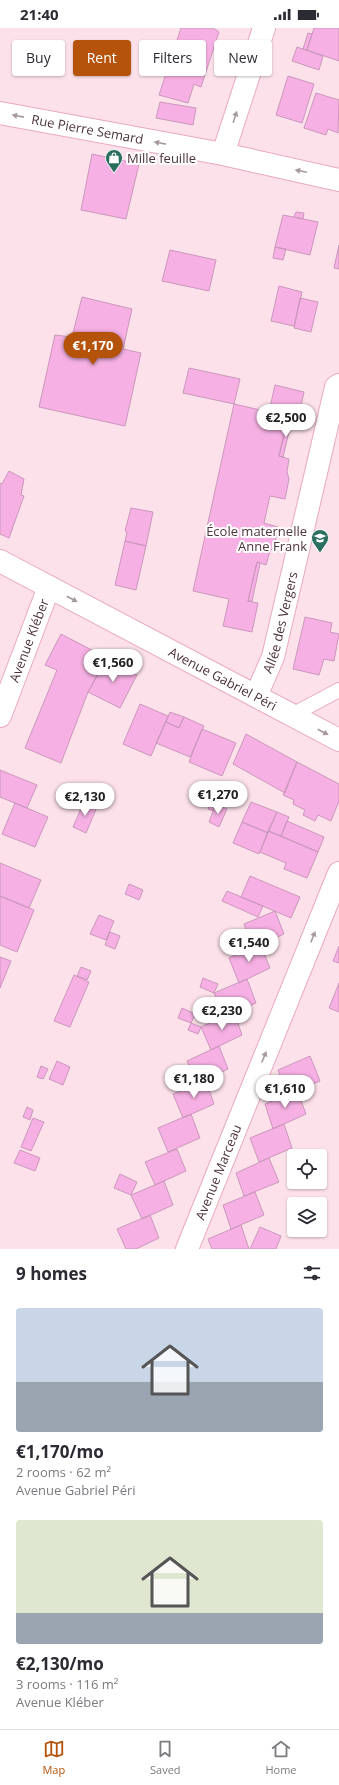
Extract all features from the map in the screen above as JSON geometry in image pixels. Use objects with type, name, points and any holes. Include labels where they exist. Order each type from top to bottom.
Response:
[{"type":"street","points":[[223,154],[264,28]]},
{"type":"street","name":"Rue Pierre Semard","points":[[0,113],[223,154],[339,180]]},
{"type":"street","name":"Allée des Vergers","points":[[256,696],[273,656],[336,387],[339,385]]},
{"type":"street","name":"Avenue Gabriel Péri","points":[[0,561],[339,740]]},
{"type":"street","name":"Avenue Kléber","points":[[0,716],[49,587]]},
{"type":"street","name":"Avenue Marceau","points":[[187,1249],[339,873]]},
{"type":"lane","points":[[292,715],[339,690]]},
{"type":"building","points":[[181,28],[213,28],[219,32],[216,40],[214,40],[214,47],[206,72],[206,40],[177,40]]},
{"type":"building","points":[[314,28],[339,28],[339,61],[307,50]]},
{"type":"building","points":[[308,33],[312,34],[307,50],[303,49]]},
{"type":"building","points":[[297,47],[323,56],[319,70],[292,61]]},
{"type":"building","points":[[165,76],[205,76],[201,87],[194,84],[188,103],[159,95]]},
{"type":"building","points":[[288,76],[314,84],[302,123],[276,115]]},
{"type":"building","points":[[316,93],[339,100],[338,133],[328,129],[326,135],[304,128]]},
{"type":"building","points":[[160,102],[196,108],[193,125],[156,118]]},
{"type":"building","points":[[92,154],[139,164],[126,219],[81,210]]},
{"type":"building","points":[[296,212],[304,213],[303,219],[294,217]]},
{"type":"building","points":[[283,215],[318,222],[310,255],[275,247]]},
{"type":"building","points":[[339,245],[339,269],[334,268]]},
{"type":"building","points":[[275,247],[286,249],[283,260],[273,258]]},
{"type":"building","points":[[170,250],[216,260],[209,291],[162,281]]},
{"type":"building","points":[[279,286],[302,292],[294,326],[271,321]]},
{"type":"building","points":[[82,297],[132,309],[123,349],[141,353],[125,426],[39,407],[55,335],[72,337]]},
{"type":"building","points":[[300,298],[318,302],[311,332],[294,328]]},
{"type":"building","points":[[189,368],[240,379],[234,404],[183,393]]},
{"type":"building","points":[[275,385],[304,392],[298,420],[288,418],[279,456],[289,459],[287,472],[289,479],[285,499],[270,496],[264,523],[278,527],[274,547],[270,551],[266,565],[257,562],[248,601],[258,603],[252,632],[223,626],[229,599],[193,591],[234,404],[269,412]]},
{"type":"building","points":[[288,418],[292,419],[283,457],[279,456]]},
{"type":"building","points":[[9,471],[24,479],[21,495],[24,496],[9,538],[0,534],[0,483],[2,484]]},
{"type":"building","points":[[131,508],[153,512],[146,546],[125,541],[127,532],[125,531]]},
{"type":"building","points":[[125,541],[146,546],[136,590],[115,585]]},
{"type":"building","points":[[257,562],[260,564],[252,601],[248,601]]},
{"type":"building","points":[[305,617],[332,623],[330,632],[339,634],[334,661],[324,659],[319,675],[293,669]]},
{"type":"building","points":[[61,634],[107,658],[88,692],[61,763],[25,748],[57,670],[45,665]]},
{"type":"building","points":[[107,658],[137,675],[120,708],[88,692]]},
{"type":"building","points":[[140,704],[168,716],[151,756],[123,744]]},
{"type":"building","points":[[170,712],[184,717],[179,728],[166,722]]},
{"type":"building","points":[[184,717],[204,726],[190,757],[156,743],[166,722],[179,728]]},
{"type":"building","points":[[202,729],[236,743],[222,776],[189,762]]},
{"type":"building","points":[[246,734],[297,762],[285,793],[233,764]]},
{"type":"building","points":[[297,762],[339,784],[339,801],[331,821],[318,815],[315,821],[303,815],[305,810],[293,804],[294,800],[283,795]]},
{"type":"building","points":[[0,770],[37,785],[27,808],[0,797]]},
{"type":"building","points":[[218,786],[223,789],[213,811],[208,809]]},
{"type":"building","points":[[223,789],[230,791],[224,807],[216,804]]},
{"type":"building","points":[[84,802],[97,807],[86,833],[73,827]]},
{"type":"building","points":[[251,802],[277,812],[268,833],[242,822]]},
{"type":"building","points":[[15,803],[48,817],[35,847],[2,834]]},
{"type":"building","points":[[216,804],[227,809],[219,827],[209,822]]},
{"type":"building","points":[[277,812],[289,817],[281,836],[268,831]]},
{"type":"building","points":[[287,821],[324,837],[318,852],[281,836]]},
{"type":"building","points":[[242,822],[268,833],[259,854],[233,843]]},
{"type":"building","points":[[268,831],[318,852],[307,878],[284,869],[286,863],[260,852]]},
{"type":"building","points":[[0,863],[41,880],[29,908],[0,896]]},
{"type":"building","points":[[250,876],[300,897],[291,918],[241,897]]},
{"type":"building","points":[[129,884],[143,890],[139,900],[125,894]]},
{"type":"building","points":[[227,891],[263,906],[258,917],[222,901]]},
{"type":"building","points":[[0,896],[34,910],[17,952],[0,945]]},
{"type":"building","points":[[275,911],[284,934],[253,948],[244,924]]},
{"type":"building","points":[[99,915],[114,921],[106,940],[90,934]]},
{"type":"building","points":[[110,932],[120,936],[115,949],[105,945]]},
{"type":"building","points":[[260,944],[270,968],[239,983],[229,958]]},
{"type":"building","points":[[339,946],[339,963],[333,961]]},
{"type":"building","points":[[0,957],[11,961],[0,988]]},
{"type":"building","points":[[81,967],[91,971],[87,980],[77,976]]},
{"type":"building","points":[[74,975],[89,982],[70,1027],[54,1021]]},
{"type":"building","points":[[203,978],[218,984],[214,993],[200,987]]},
{"type":"building","points":[[247,979],[256,1003],[225,1016],[214,993]]},
{"type":"building","points":[[339,983],[339,1012],[329,1008]]},
{"type":"building","points":[[182,1008],[195,1014],[191,1023],[178,1018]]},
{"type":"building","points":[[234,1012],[242,1035],[211,1050],[201,1027]]},
{"type":"building","points":[[191,1023],[201,1027],[198,1034],[188,1030]]},
{"type":"building","points":[[219,1046],[228,1069],[197,1084],[187,1061]]},
{"type":"building","points":[[310,1056],[320,1081],[287,1095],[278,1070]]},
{"type":"building","points":[[57,1061],[70,1067],[63,1085],[49,1079]]},
{"type":"building","points":[[41,1066],[48,1069],[43,1079],[37,1077]]},
{"type":"building","points":[[206,1081],[214,1104],[183,1118],[173,1094]]},
{"type":"building","points":[[297,1090],[306,1114],[273,1129],[265,1104]]},
{"type":"building","points":[[27,1107],[33,1110],[30,1120],[23,1117]]},
{"type":"building","points":[[191,1114],[200,1138],[168,1152],[158,1128]]},
{"type":"building","points":[[33,1118],[44,1122],[31,1151],[21,1147]]},
{"type":"building","points":[[284,1124],[292,1148],[259,1162],[250,1138]]},
{"type":"building","points":[[177,1149],[186,1171],[155,1185],[145,1162]]},
{"type":"building","points":[[20,1150],[40,1158],[35,1171],[14,1163]]},
{"type":"building","points":[[269,1158],[279,1182],[244,1196],[236,1173]]},
{"type":"building","points":[[120,1174],[137,1182],[131,1195],[114,1188]]},
{"type":"building","points":[[164,1181],[173,1205],[142,1219],[131,1195]]},
{"type":"building","points":[[255,1192],[264,1215],[231,1229],[223,1205]]},
{"type":"building","points":[[150,1215],[159,1238],[136,1249],[126,1249],[117,1229]]},
{"type":"building","points":[[241,1225],[249,1249],[212,1249],[208,1239]]},
{"type":"building","points":[[260,1227],[281,1236],[276,1249],[250,1249]]},
{"type":"place","name":"Mille feuille","points":[[114,173]]},
{"type":"place","name":"École maternelle Anne Frank","points":[[320,553]]}]
